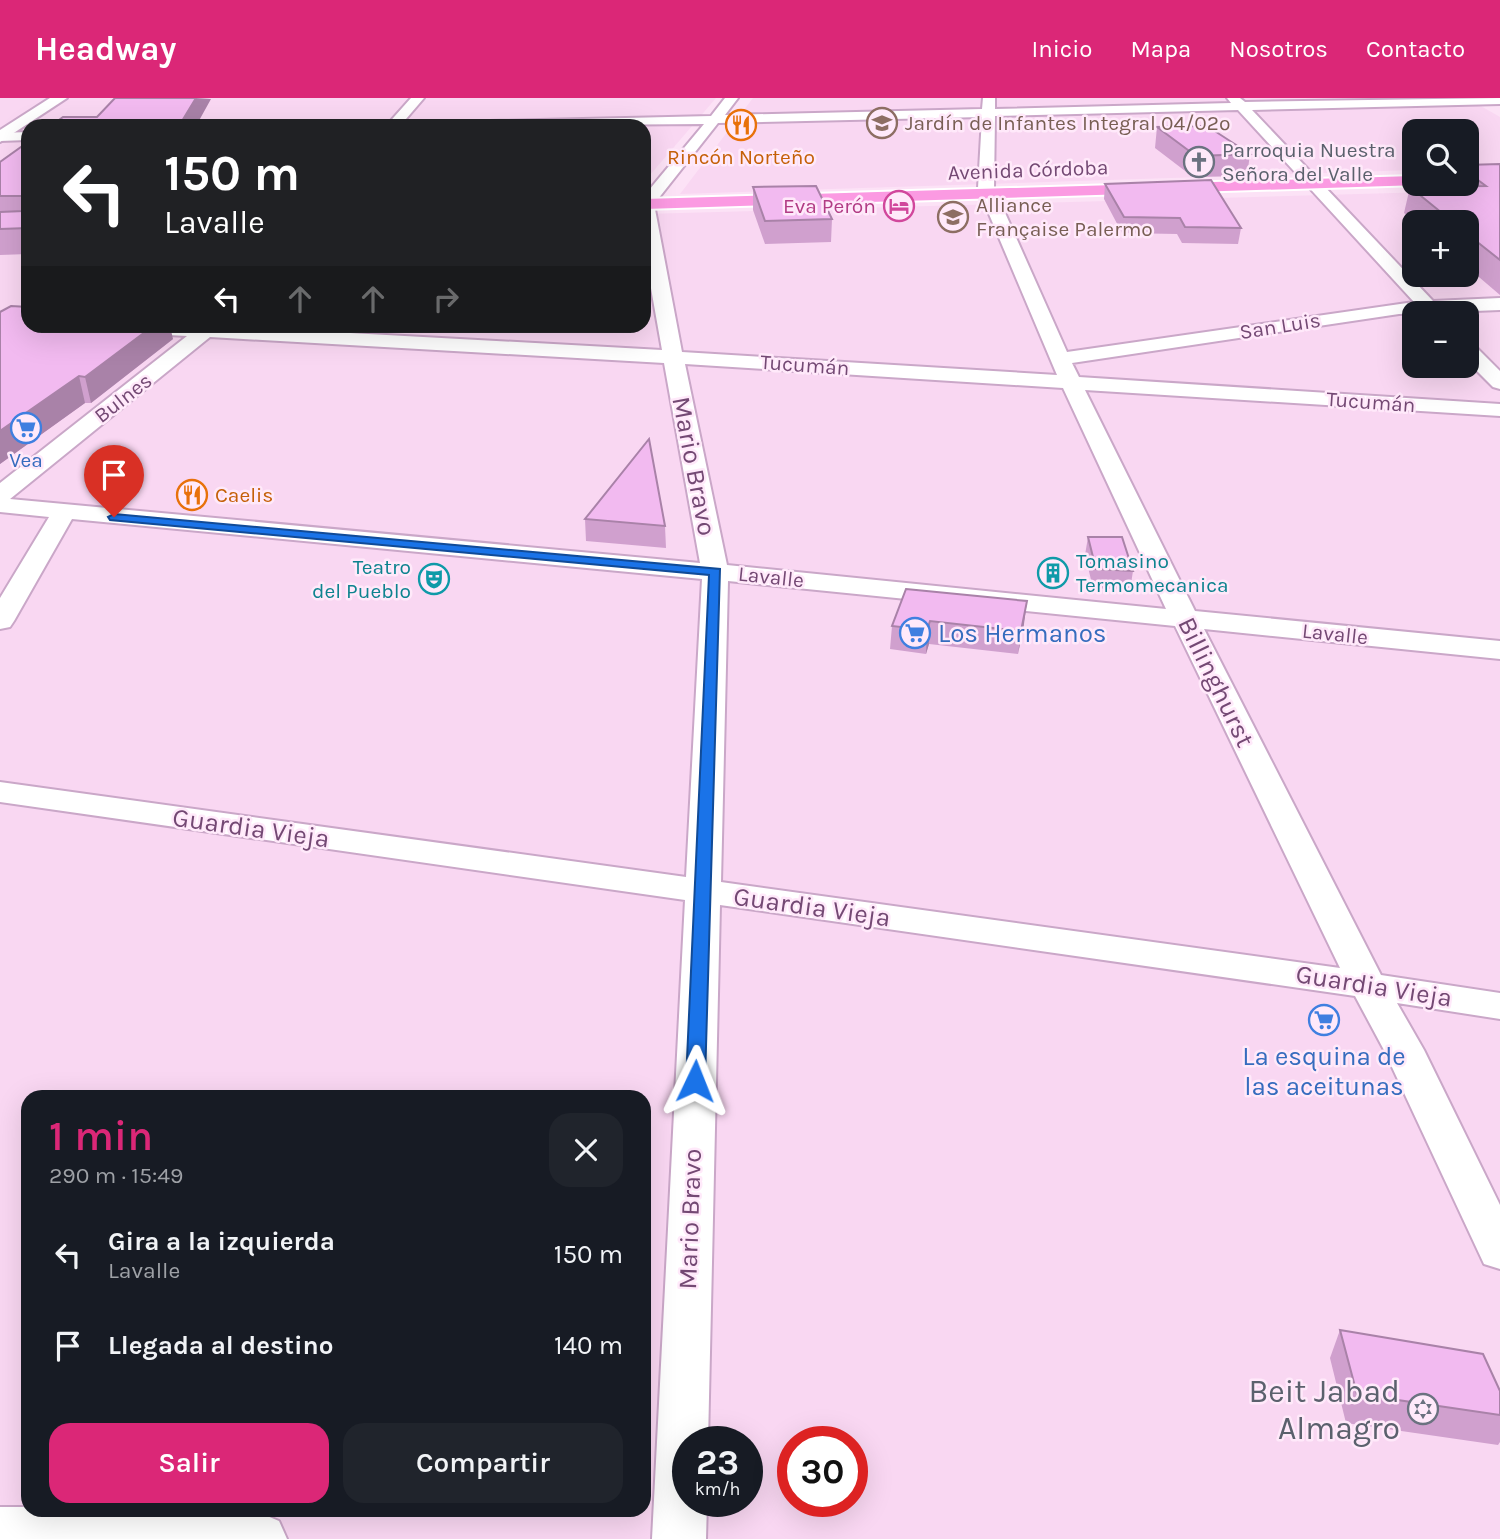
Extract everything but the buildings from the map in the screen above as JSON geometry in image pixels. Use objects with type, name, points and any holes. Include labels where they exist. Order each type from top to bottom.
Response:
[{"type":"main road","name":"Avenida Córdoba","points":[[651,204],[1402,181]]},
{"type":"street","points":[[28,119],[60,98]]},
{"type":"street","points":[[399,119],[418,98]]},
{"type":"street","points":[[651,197],[732,98]]},
{"type":"street","points":[[651,121],[989,106],[1493,101]]},
{"type":"street","points":[[1237,102],[1423,301]]},
{"type":"street","name":"Billinghurst","points":[[989,106],[988,194],[1066,371],[1185,619],[1368,986],[1404,1049],[1500,1251]]},
{"type":"street","points":[[0,137],[21,123]]},
{"type":"street","points":[[0,137],[21,136]]},
{"type":"street","name":"Mario Bravo","points":[[651,237],[715,572],[679,1539]]},
{"type":"street","name":"San Luis","points":[[1479,306],[1500,304]]},
{"type":"street","name":"San Luis","points":[[1066,371],[1379,310],[1402,310]]},
{"type":"street","name":"Bulnes","points":[[0,495],[204,333]]},
{"type":"street","name":"Tucumán","points":[[275,333],[673,357],[1066,371],[1500,410]]},
{"type":"street","points":[[1479,361],[1500,383]]},
{"type":"street","name":"Lavalle","points":[[0,505],[715,572],[1500,650]]},
{"type":"street","points":[[0,621],[65,512]]},
{"type":"street","name":"Guardia Vieja","points":[[0,792],[1500,1006]]},
{"type":"street","points":[[0,1532],[260,1539]]},
{"type":"shaded area","points":[[0,98],[716,98],[651,174],[651,119],[21,119],[21,217],[0,218]]},
{"type":"shaded area","points":[[753,98],[1467,98],[1500,117],[1500,167],[1479,168],[1479,119],[1402,119],[1402,170],[680,194]]},
{"type":"shaded area","points":[[1500,190],[1500,1539],[0,1539],[0,238],[21,237],[21,333],[651,333],[651,214],[1402,193],[1402,196],[1479,196],[1479,191]]},
{"type":"place","name":"Jardín de Infantes Integral 04/02º","points":[[882,123]]},
{"type":"place","name":"Rincón Norteño","points":[[741,125]]},
{"type":"place","name":"Parroquia Nuestra Señora del Valle","points":[[1199,162]]},
{"type":"place","name":"Eva Perón","points":[[899,206]]},
{"type":"place","name":"Alliance Française Palermo","points":[[953,217]]},
{"type":"place","name":"Vea","points":[[26,428]]},
{"type":"place","name":"Caelis","points":[[192,495]]},
{"type":"place","name":"Tomasino Termomecanica","points":[[1053,573]]},
{"type":"place","name":"Teatro del Pueblo","points":[[434,579]]},
{"type":"place","name":"Los Hermanos","points":[[915,633]]},
{"type":"place","name":"La esquina de las aceitunas","points":[[1324,1020]]},
{"type":"place","name":"Beit Jabad Almagro","points":[[1423,1409]]},
{"type":"route","points":[[114,517],[715,572],[695,1081]]}]
